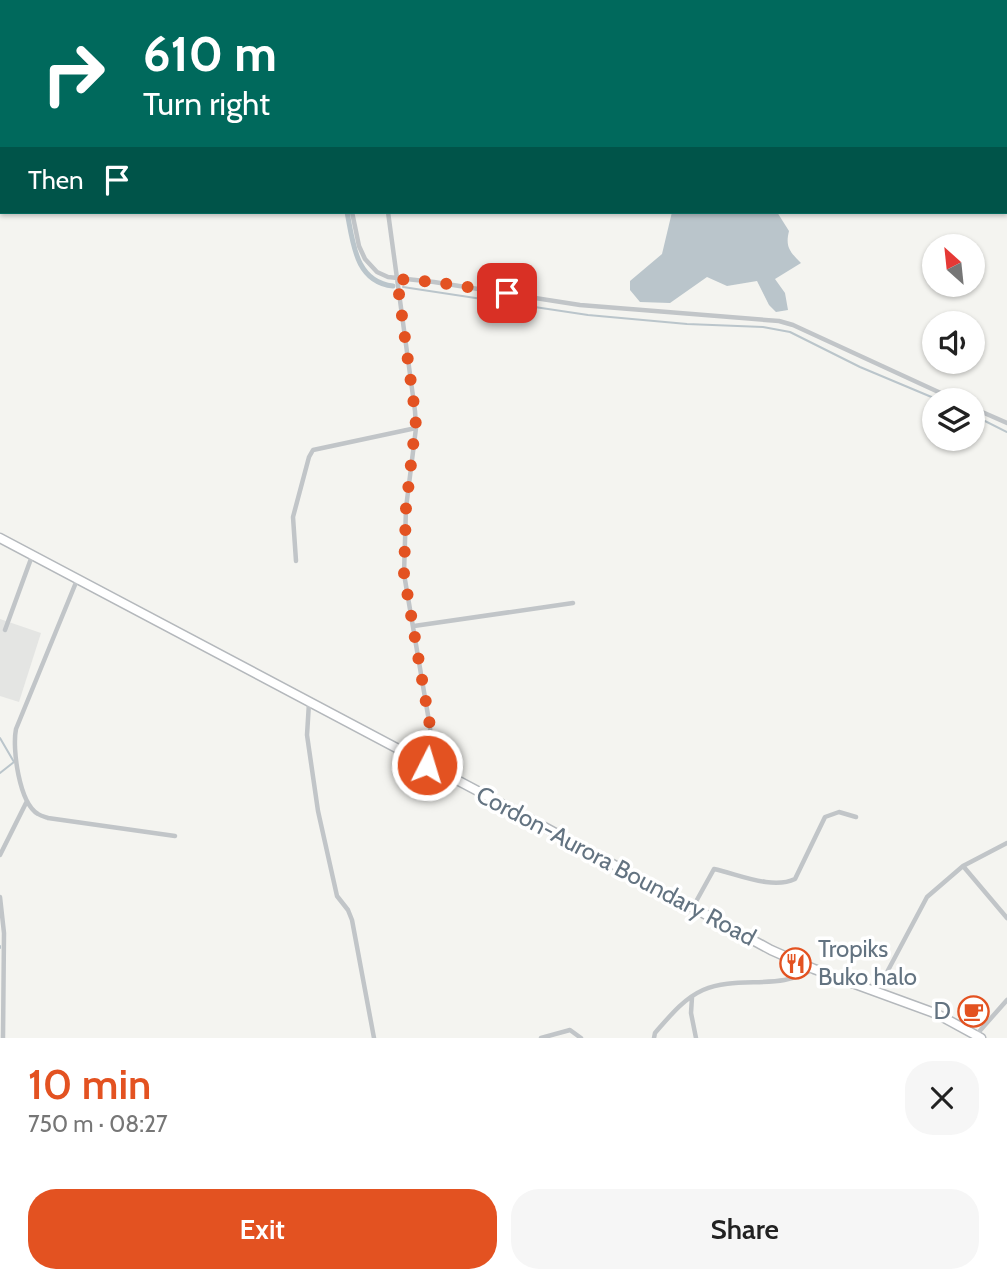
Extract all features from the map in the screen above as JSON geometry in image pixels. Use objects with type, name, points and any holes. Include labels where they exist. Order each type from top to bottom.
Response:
[{"type":"main road","name":"Cordon-Aurora Boundary Road","points":[[0,537],[771,950],[814,969],[937,1014],[979,1036]]},
{"type":"street","points":[[352,214],[359,246],[365,259],[377,272],[397,279],[435,282],[592,306],[779,321],[930,388]]},
{"type":"street","points":[[388,214],[415,411],[416,428],[406,508],[404,574],[431,739],[427,765]]},
{"type":"street","points":[[985,413],[1007,423]]},
{"type":"street","points":[[296,561],[293,517],[313,450],[416,428]]},
{"type":"street","points":[[5,630],[32,556]]},
{"type":"street","points":[[77,579],[16,729],[14,752],[27,801],[37,814],[48,818],[174,836]]},
{"type":"street","points":[[414,626],[573,603]]},
{"type":"street","points":[[309,703],[306,735],[318,811],[337,896],[352,920],[374,1038]]},
{"type":"street","points":[[0,855],[27,801]]},
{"type":"street","points":[[692,908],[714,869],[759,880],[787,883],[795,879],[825,817],[839,812],[856,817]]},
{"type":"street","points":[[877,990],[927,897],[963,866],[1007,843]]},
{"type":"street","points":[[963,866],[1007,918]]},
{"type":"street","points":[[0,897],[4,933],[2,1038]]},
{"type":"street","points":[[654,1038],[670,1016],[703,990],[722,985],[796,978],[814,969]]},
{"type":"street","points":[[692,997],[694,1036]]},
{"type":"street","points":[[979,1036],[1007,1000]]},
{"type":"street","points":[[541,1038],[570,1030],[581,1038]]},
{"type":"shaded area","points":[[672,214],[778,214],[789,231],[789,249],[801,263],[775,279],[785,293],[788,310],[776,312],[769,305],[757,281],[727,286],[707,277],[670,303],[640,302],[630,290],[630,281],[662,254]]},
{"type":"shaded area","points":[[0,619],[41,633],[19,702],[0,696]]},
{"type":"waterway","points":[[347,214],[354,248],[363,269],[380,283],[393,286]]},
{"type":"waterway","points":[[403,287],[588,315],[687,324],[763,327],[790,332],[860,367],[922,393]]},
{"type":"waterway","points":[[985,421],[1007,432]]},
{"type":"waterway","points":[[0,738],[14,762],[0,773]]},
{"type":"place","name":"Tropiks Buko halo","points":[[795,963]]},
{"type":"place","name":"D","points":[[974,1011]]},
{"type":"route","points":[[427,765],[431,751],[430,726],[404,574],[406,508],[416,420],[397,279],[507,293]]}]
